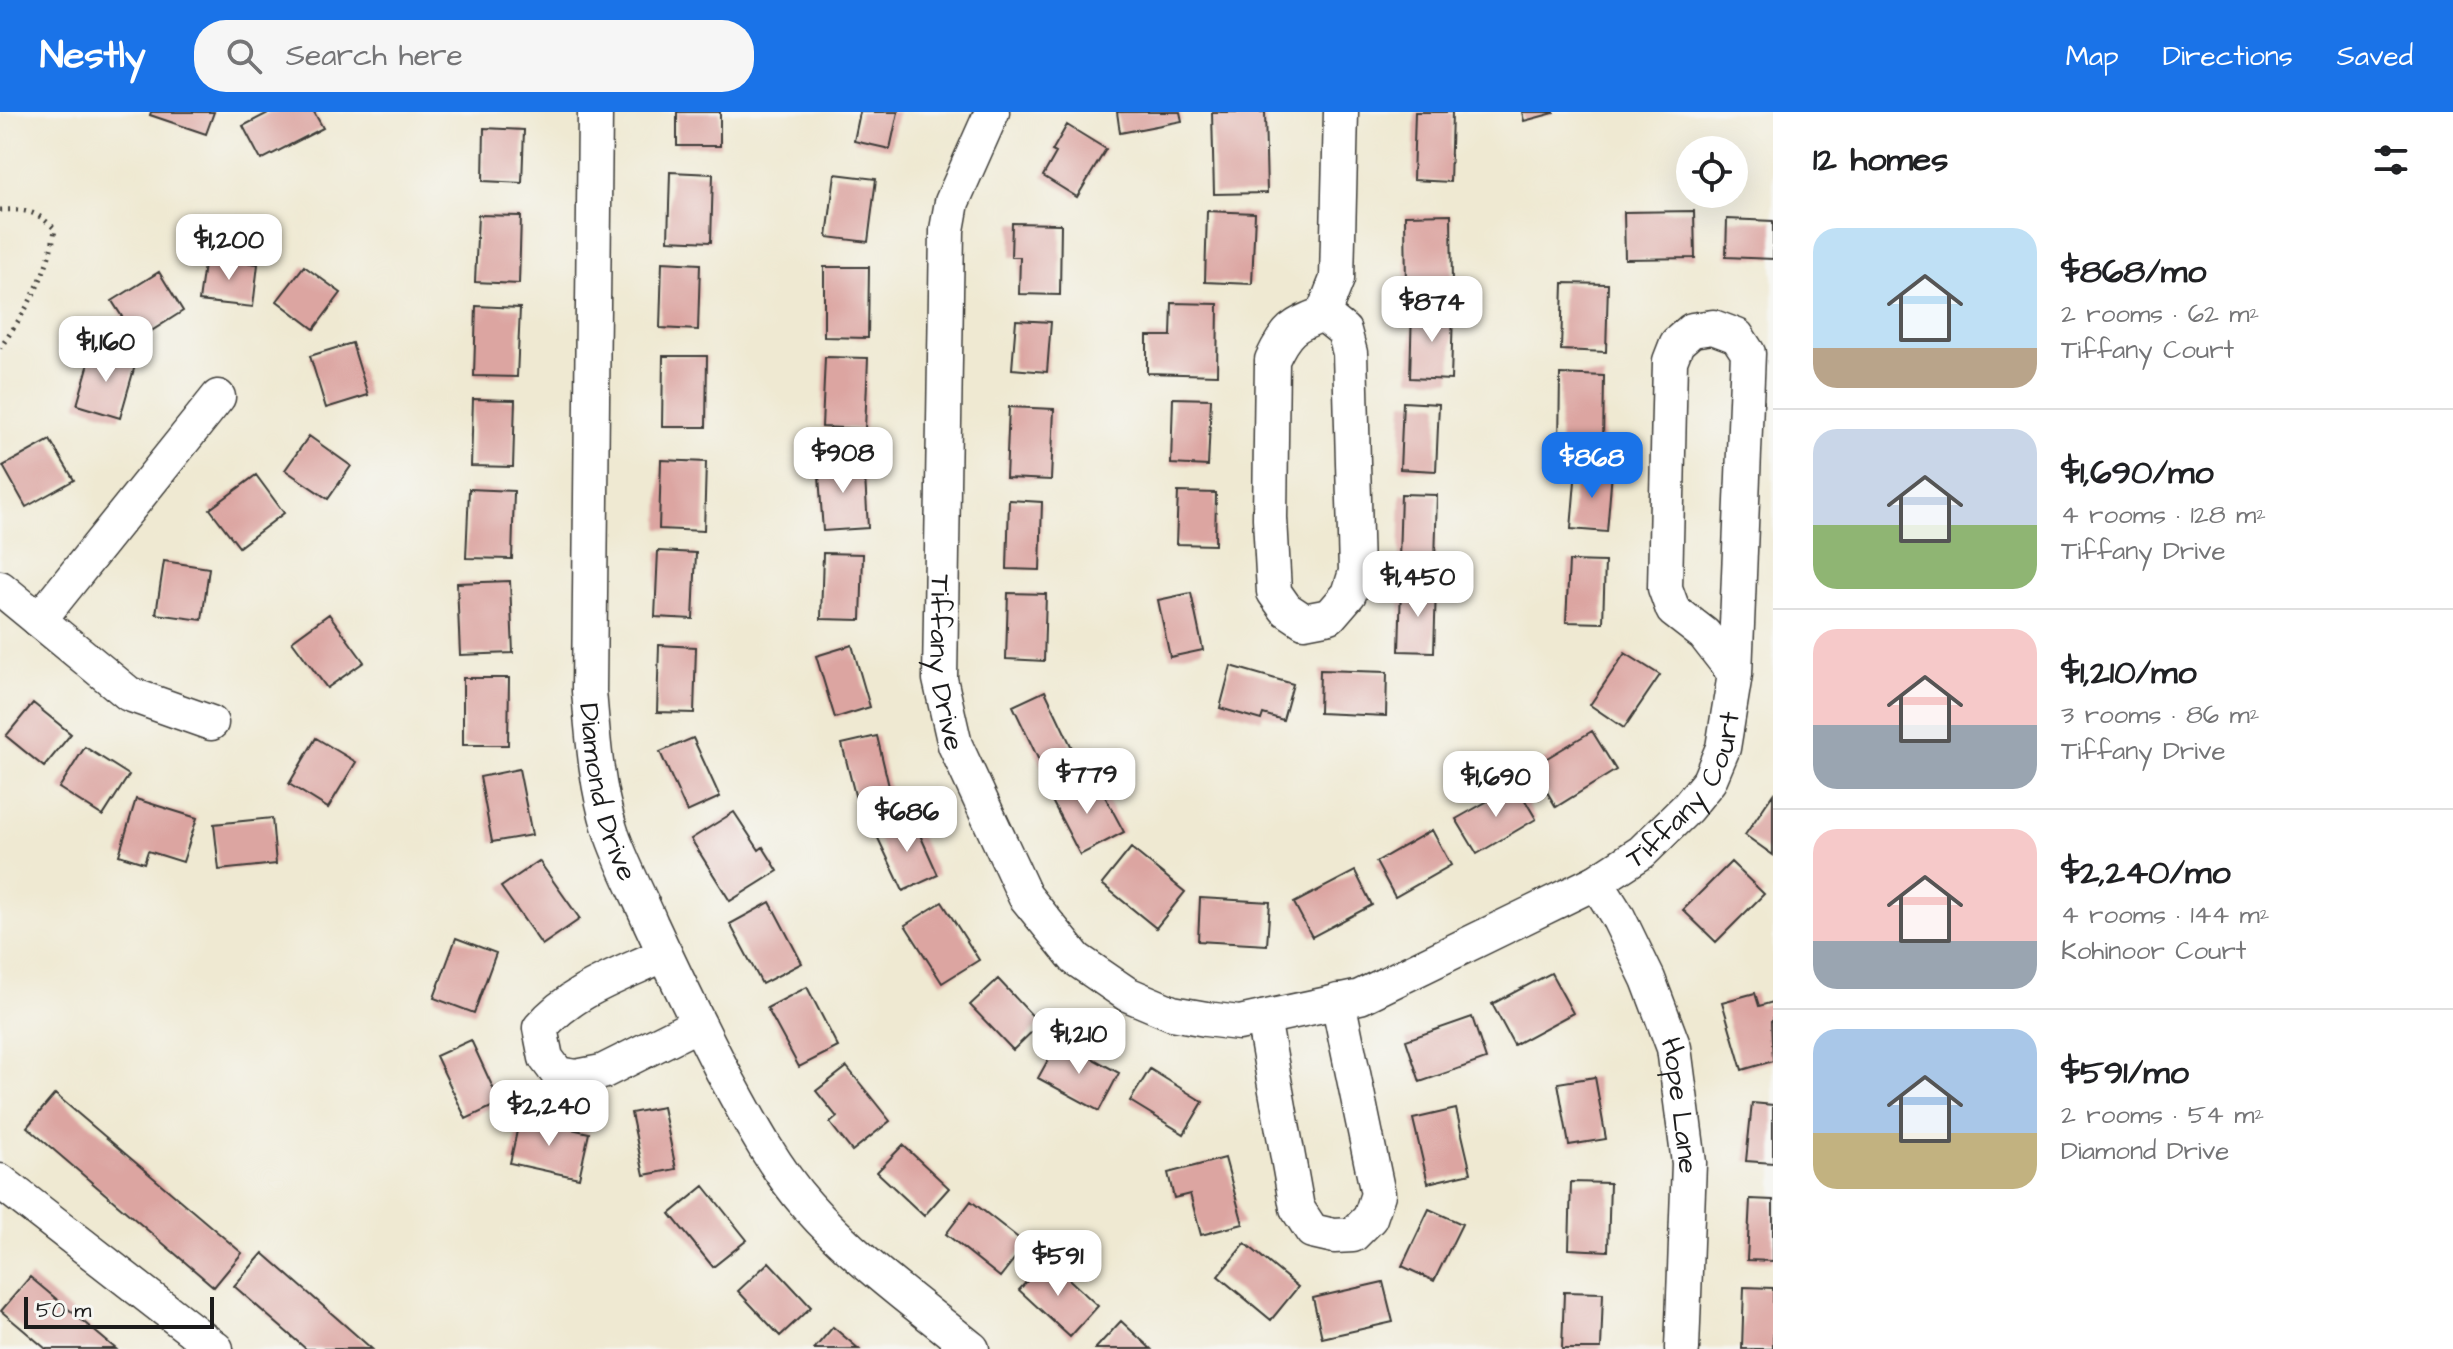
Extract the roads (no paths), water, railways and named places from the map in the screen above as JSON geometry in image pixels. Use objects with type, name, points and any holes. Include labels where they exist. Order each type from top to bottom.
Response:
[{"type":"street","name":"Diamond Drive","points":[[595,112],[589,691],[597,770],[610,830],[698,1024],[755,1132],[807,1205],[871,1267],[972,1349]]},
{"type":"street","name":"Tiffany Drive","points":[[992,112],[952,202],[947,230],[940,679],[955,745],[1025,896],[1076,959],[1127,994],[1172,1013],[1239,1023],[1360,997],[1596,882]]},
{"type":"street","points":[[1323,314],[1344,331],[1350,353],[1356,572],[1349,594],[1330,616],[1304,621],[1286,609],[1274,592],[1270,518],[1272,360],[1281,340],[1298,323],[1323,314],[1337,279],[1341,112]]},
{"type":"street","name":"Tiffany Court","points":[[1596,882],[1642,852],[1687,808],[1709,781],[1723,748],[1735,674],[1748,353],[1737,336],[1713,327],[1692,330],[1677,343],[1670,361],[1665,588],[1673,610],[1704,634],[1735,674]]},
{"type":"street","points":[[39,620],[218,397]]},
{"type":"street","points":[[0,588],[129,694],[211,723]]},
{"type":"street","name":"Hope Lane","points":[[1596,882],[1618,917],[1648,979],[1674,1048],[1689,1163],[1682,1349]]},
{"type":"street","points":[[665,954],[577,995],[552,1014],[540,1028],[546,1058],[558,1074],[576,1077],[602,1072],[698,1024]]},
{"type":"street","points":[[1263,1018],[1297,1208],[1312,1231],[1334,1236],[1353,1235],[1370,1218],[1378,1194],[1338,1001]]},
{"type":"street","points":[[0,1181],[216,1349]]}]
